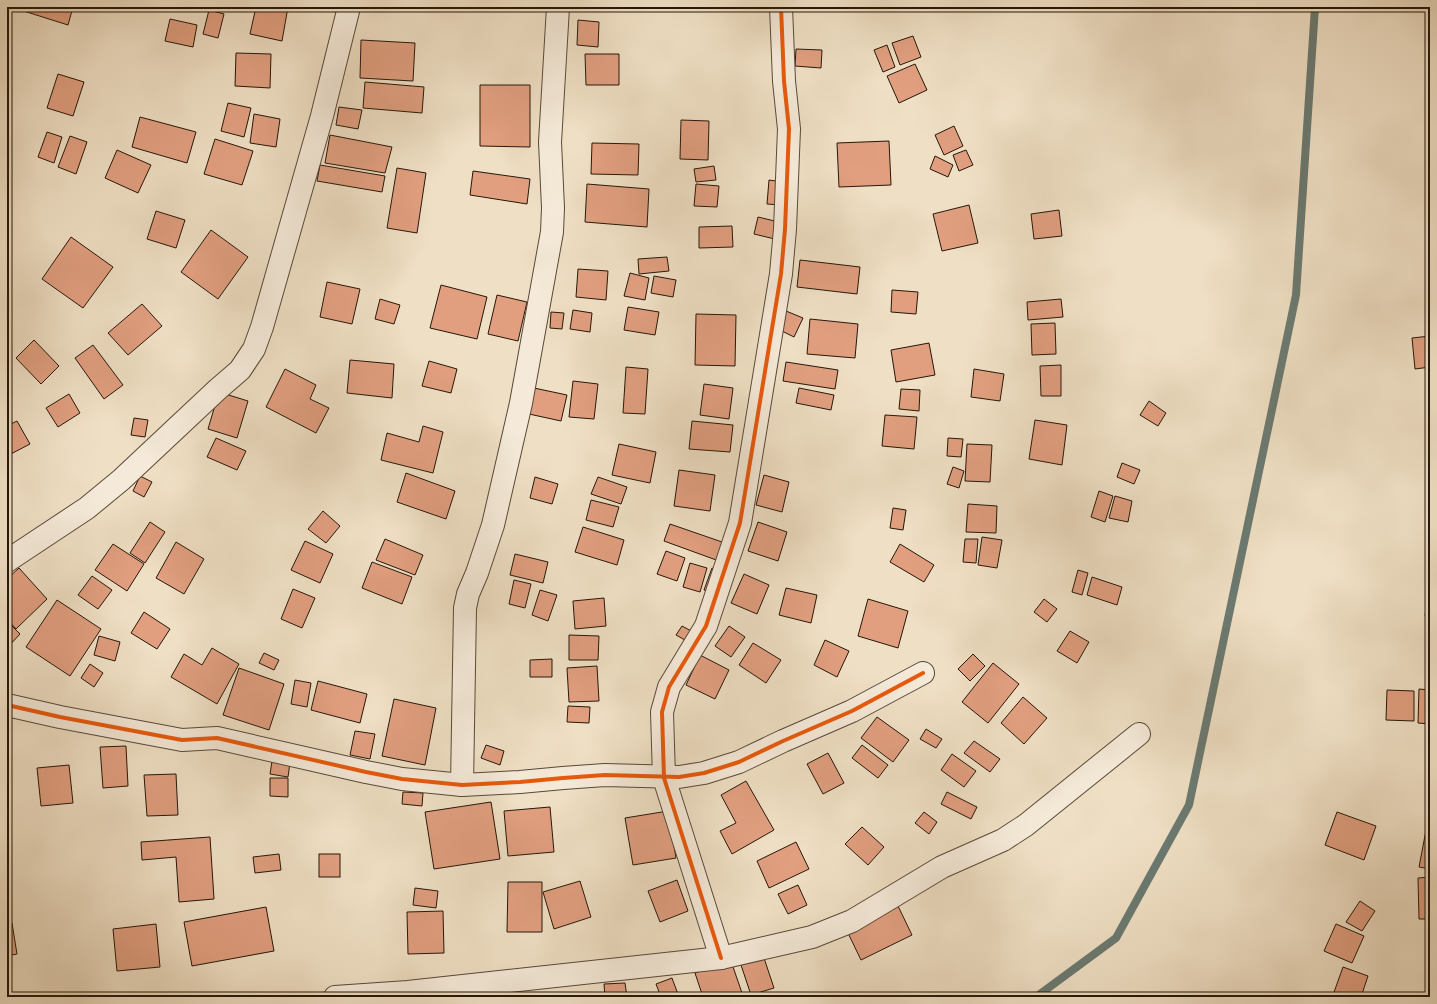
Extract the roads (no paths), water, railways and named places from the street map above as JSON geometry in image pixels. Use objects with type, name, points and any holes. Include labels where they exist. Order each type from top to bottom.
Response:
[{"type":"street","points":[[7,561],[87,508],[121,480],[240,370],[254,349],[262,327],[319,124],[349,7]]},
{"type":"street","points":[[462,785],[465,608],[468,594],[477,573],[493,525],[521,403],[552,232],[553,208],[550,142],[558,7]]},
{"type":"street","points":[[721,958],[664,778],[662,712],[669,687],[706,626],[740,523],[781,274],[785,234],[788,129],[784,81],[781,7]]},
{"type":"street","points":[[7,705],[182,740],[217,738],[402,779],[462,785],[605,775],[664,778],[704,773],[739,762],[852,711],[923,673]]},
{"type":"street","points":[[335,997],[408,992],[721,958],[812,937],[852,921],[942,867],[1003,840],[1026,825],[1139,734]]},
{"type":"waterway","points":[[1036,997],[1116,938],[1189,805],[1296,295],[1315,7]]}]
